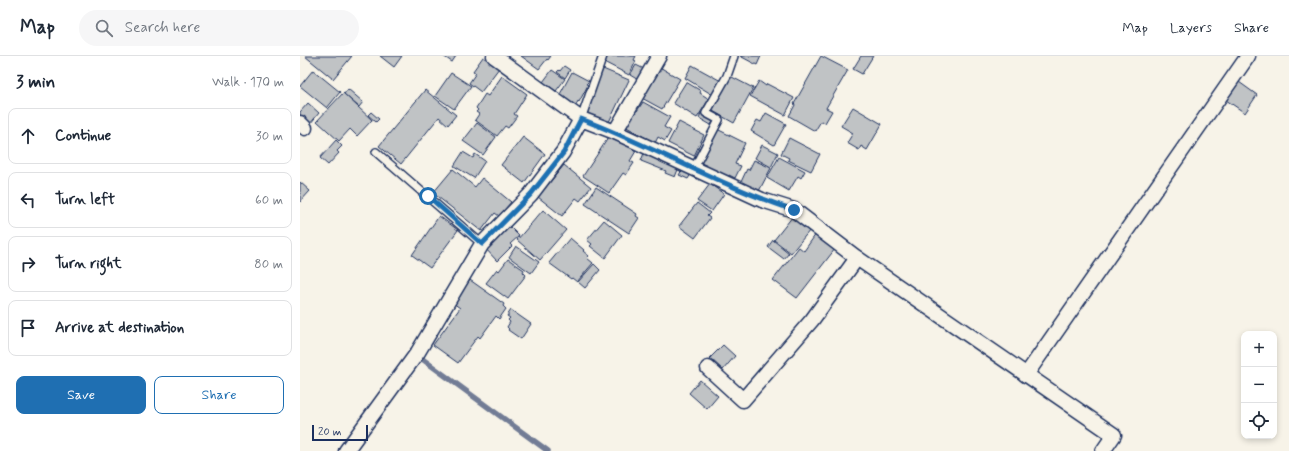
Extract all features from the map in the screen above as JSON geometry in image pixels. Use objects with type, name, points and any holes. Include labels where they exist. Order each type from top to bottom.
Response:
[{"type":"street","points":[[494,56],[581,119],[615,132],[762,200],[794,210],[857,258],[1114,435],[1103,451]]},
{"type":"street","points":[[615,132],[659,56]]},
{"type":"street","points":[[1026,375],[1248,56]]},
{"type":"street","points":[[346,451],[418,352],[482,244],[531,194],[564,152],[581,119]]},
{"type":"street","points":[[708,368],[743,400],[812,320],[857,258]]},
{"type":"lane","points":[[581,119],[603,56]]},
{"type":"lane","points":[[694,168],[719,120],[706,113],[727,76],[734,56]]},
{"type":"lane","points":[[376,152],[482,244]]},
{"type":"building","points":[[305,56],[352,56],[333,79]]},
{"type":"building","points":[[380,56],[402,56],[394,67]]},
{"type":"building","points":[[443,56],[456,56],[452,62]]},
{"type":"building","points":[[521,56],[551,56],[539,69]]},
{"type":"building","points":[[605,56],[636,56],[634,60],[636,61],[629,75],[602,61]]},
{"type":"building","points":[[740,56],[761,56],[757,65]]},
{"type":"building","points":[[821,56],[848,70],[826,108],[832,111],[825,123],[821,121],[815,131],[789,116],[795,105],[794,104]]},
{"type":"building","points":[[861,56],[873,56],[862,74],[853,69]]},
{"type":"building","points":[[483,57],[499,68],[481,92],[469,83],[476,73],[473,71]]},
{"type":"building","points":[[636,65],[646,70],[640,81],[630,75]]},
{"type":"building","points":[[692,65],[721,81],[713,95],[685,78]]},
{"type":"building","points":[[564,66],[570,70],[565,78],[557,72]]},
{"type":"building","points":[[658,66],[680,79],[662,109],[640,97]]},
{"type":"building","points":[[603,69],[629,80],[608,124],[584,113]]},
{"type":"building","points":[[313,70],[340,92],[327,108],[300,86]]},
{"type":"building","points":[[552,70],[565,79],[556,91],[543,82]]},
{"type":"building","points":[[572,72],[589,81],[586,84],[588,85],[579,102],[578,101],[576,105],[559,96]]},
{"type":"building","points":[[451,73],[471,86],[454,109],[435,96]]},
{"type":"building","points":[[502,76],[527,94],[514,114],[517,116],[508,128],[505,126],[497,136],[475,120],[479,114],[476,112],[478,110],[476,108],[485,94],[488,96]]},
{"type":"building","points":[[730,76],[753,88],[734,123],[711,110]]},
{"type":"building","points":[[759,81],[766,86],[767,84],[794,98],[785,115],[750,96]]},
{"type":"building","points":[[686,82],[701,91],[700,93],[709,99],[697,118],[673,103]]},
{"type":"building","points":[[1239,82],[1257,95],[1245,113],[1226,100]]},
{"type":"building","points":[[348,89],[363,102],[359,107],[344,94]]},
{"type":"building","points":[[425,90],[456,115],[448,125],[439,117],[401,164],[379,146]]},
{"type":"building","points":[[343,93],[372,120],[357,136],[350,129],[339,141],[317,121]]},
{"type":"building","points":[[643,102],[670,117],[664,127],[671,131],[665,141],[658,137],[655,143],[623,125],[632,108],[637,111]]},
{"type":"building","points":[[308,103],[319,113],[310,124],[300,115],[300,112]]},
{"type":"building","points":[[853,107],[882,124],[867,150],[861,146],[859,150],[847,143],[853,133],[841,126]]},
{"type":"building","points":[[371,112],[379,119],[376,122],[368,115]]},
{"type":"building","points":[[701,113],[714,120],[711,125],[699,118]]},
{"type":"building","points":[[766,113],[786,124],[774,145],[751,131],[757,120],[761,122]]},
{"type":"building","points":[[679,122],[704,135],[694,156],[668,143]]},
{"type":"building","points":[[477,123],[496,137],[483,155],[463,141]]},
{"type":"building","points":[[717,129],[745,143],[735,164],[741,166],[735,178],[729,175],[728,177],[700,163]]},
{"type":"building","points":[[610,135],[636,151],[630,161],[634,163],[626,175],[623,173],[609,193],[583,176]]},
{"type":"building","points":[[523,137],[545,154],[524,183],[501,165]]},
{"type":"building","points":[[789,138],[820,154],[811,171],[788,160],[789,158],[781,154]]},
{"type":"building","points":[[336,140],[342,146],[337,151],[339,153],[328,165],[320,158]]},
{"type":"building","points":[[762,145],[778,153],[771,167],[755,158]]},
{"type":"building","points":[[463,152],[473,158],[475,154],[485,161],[474,178],[454,166]]},
{"type":"building","points":[[644,153],[679,167],[675,177],[665,173],[666,171],[641,161]]},
{"type":"building","points":[[779,157],[805,171],[801,178],[798,176],[789,191],[767,178]]},
{"type":"building","points":[[754,160],[771,168],[759,191],[741,182],[747,169],[749,170]]},
{"type":"building","points":[[564,165],[591,187],[580,201],[576,198],[562,216],[538,197]]},
{"type":"building","points":[[453,169],[475,187],[482,178],[511,202],[499,216],[495,213],[481,231],[433,193]]},
{"type":"building","points":[[682,170],[691,174],[688,179],[679,175]]},
{"type":"building","points":[[300,182],[310,191],[300,202]]},
{"type":"building","points":[[710,184],[724,194],[712,211],[697,201]]},
{"type":"building","points":[[596,187],[637,214],[636,216],[639,218],[629,233],[585,204]]},
{"type":"building","points":[[697,203],[710,213],[707,216],[710,218],[695,238],[679,226]]},
{"type":"building","points":[[543,210],[566,230],[540,260],[517,240]]},
{"type":"building","points":[[439,216],[458,230],[430,268],[412,255]]},
{"type":"building","points":[[793,216],[810,230],[791,253],[774,240]]},
{"type":"building","points":[[604,220],[622,235],[605,258],[590,246],[592,244],[587,240]]},
{"type":"building","points":[[507,224],[519,236],[510,244],[512,246],[497,261],[484,247]]},
{"type":"building","points":[[816,234],[835,249],[797,298],[773,280],[799,247],[804,251]]},
{"type":"building","points":[[570,238],[584,250],[583,251],[589,256],[587,258],[593,263],[577,282],[549,263]]},
{"type":"building","points":[[773,240],[789,253],[784,259],[768,247]]},
{"type":"building","points":[[516,246],[539,262],[531,273],[509,257]]},
{"type":"building","points":[[508,259],[524,270],[523,272],[526,275],[508,299],[486,283],[497,269],[499,271]]},
{"type":"building","points":[[594,264],[600,270],[585,288],[578,282]]},
{"type":"building","points":[[470,280],[504,304],[503,306],[506,309],[499,319],[496,316],[480,338],[478,336],[458,363],[433,345],[460,308],[453,303]]},
{"type":"building","points":[[511,310],[531,324],[521,339],[508,330],[509,329],[507,327],[510,322],[508,320],[510,318],[507,316]]},
{"type":"building","points":[[723,345],[735,356],[723,370],[710,358]]},
{"type":"building","points":[[700,380],[718,396],[707,409],[689,393]]},
{"type":"waterway","points":[[421,358],[548,451]]},
{"type":"route","points":[[428,196],[482,244],[531,194],[564,152],[581,119],[615,132],[762,200],[794,210]]}]
